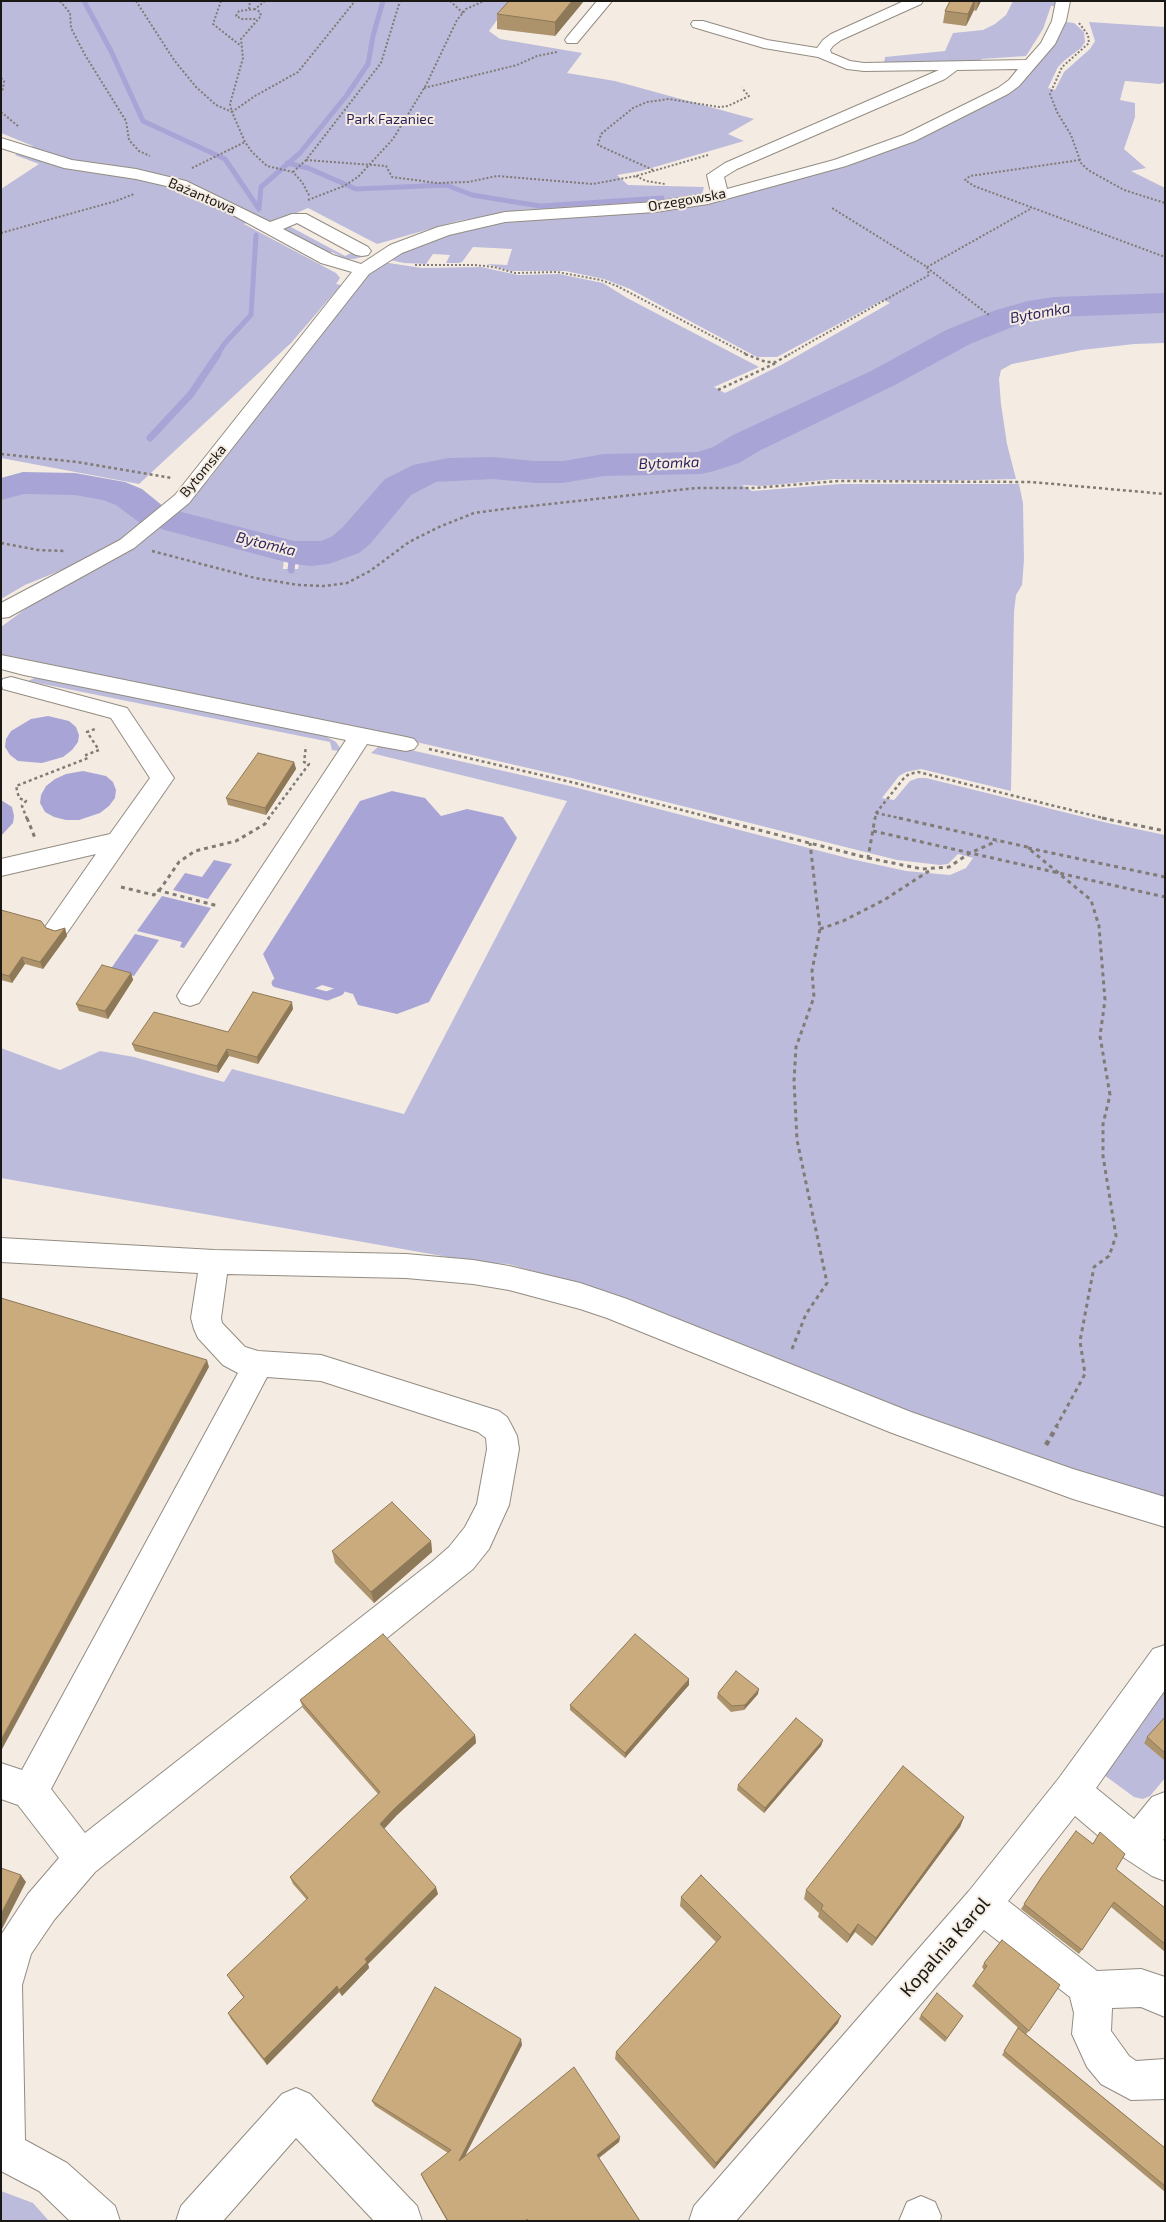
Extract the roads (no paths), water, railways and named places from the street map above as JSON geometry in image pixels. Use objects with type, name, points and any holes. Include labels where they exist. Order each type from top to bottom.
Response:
[{"type":"street","points":[[568,45],[605,1]]},
{"type":"street","points":[[824,53],[828,43],[836,37],[916,1]]},
{"type":"street","name":"Orzegowska","points":[[338,299],[363,270],[396,249],[428,236],[505,217],[655,207],[720,195],[840,163],[909,138],[1004,91],[1014,83],[1044,50],[1060,18],[1063,1]]},
{"type":"street","points":[[698,24],[764,44],[798,51],[824,53],[832,60],[864,67],[1030,65]]},
{"type":"street","points":[[720,195],[715,176],[731,166],[940,76],[952,65]]},
{"type":"street","name":"Bażantowa","points":[[1,143],[70,165],[168,181],[228,206],[327,259],[363,270]]},
{"type":"street","points":[[270,228],[292,219],[303,219],[362,250]]},
{"type":"street","name":"Bytomska","points":[[1,612],[127,544],[182,499],[338,299]]},
{"type":"street","points":[[1,662],[12,682],[119,713],[162,778],[58,927]]},
{"type":"street","points":[[12,682],[361,735],[406,744]]},
{"type":"street","points":[[190,996],[361,735]]},
{"type":"street","points":[[1,868],[119,840]]},
{"type":"street","points":[[1,1250],[214,1262],[406,1266],[473,1272],[509,1278],[580,1296],[616,1308],[903,1423],[1034,1471],[1165,1512]]},
{"type":"street","points":[[100,2221],[53,2177],[3,2150],[3,1985],[9,1962],[28,1924],[82,1859],[461,1558],[477,1538],[493,1505],[503,1449],[501,1436],[496,1426],[488,1421],[321,1368],[258,1364],[245,1362],[234,1356],[209,1329],[206,1318],[214,1262]]},
{"type":"street","points":[[82,1859],[16,1786],[258,1364]]},
{"type":"street","name":"Kopalnia Karol","points":[[709,2221],[982,1904],[1072,1791],[1165,1661]]},
{"type":"street","points":[[1072,1791],[1136,1844],[1165,1863]]},
{"type":"street","points":[[1136,1844],[1165,1810]]},
{"type":"street","points":[[982,1904],[1083,1984],[1094,1990],[1141,1988],[1156,1992],[1165,1998]]},
{"type":"street","points":[[1083,1984],[1092,2007],[1091,2034],[1115,2070],[1131,2080],[1150,2081],[1165,2079]]},
{"type":"street","points":[[196,2221],[296,2108],[402,2221]]},
{"type":"waterway","points":[[84,1],[111,51],[143,121],[225,159],[259,209],[261,187],[288,163]]},
{"type":"waterway","points":[[288,163],[300,153],[347,95],[368,64],[373,36],[383,1]]},
{"type":"waterway","points":[[288,163],[308,168],[356,189],[446,185],[472,195],[540,206],[662,198]]},
{"type":"waterway","points":[[217,355],[225,343],[251,315],[256,235]]},
{"type":"waterway","name":"Bytomka","points":[[174,521],[293,552],[311,554],[329,552],[345,545],[356,536],[398,487],[426,473],[448,469],[493,468],[535,472],[563,472],[604,465],[701,463],[726,455],[746,443],[883,378],[958,337],[1008,317],[1028,311],[1054,307],[1165,303]]},
{"type":"waterway","points":[[150,438],[191,394],[218,354]]},
{"type":"waterway","name":"Bytomka","points":[[1,489],[23,483],[75,484],[112,490],[129,497],[153,515]]},
{"type":"waterway","points":[[291,570],[293,552]]},
{"type":"waterway","points":[[276,983],[327,996],[340,991]]},
{"type":"park label","name":"Park Fazaniec","points":[[390,119]]}]
